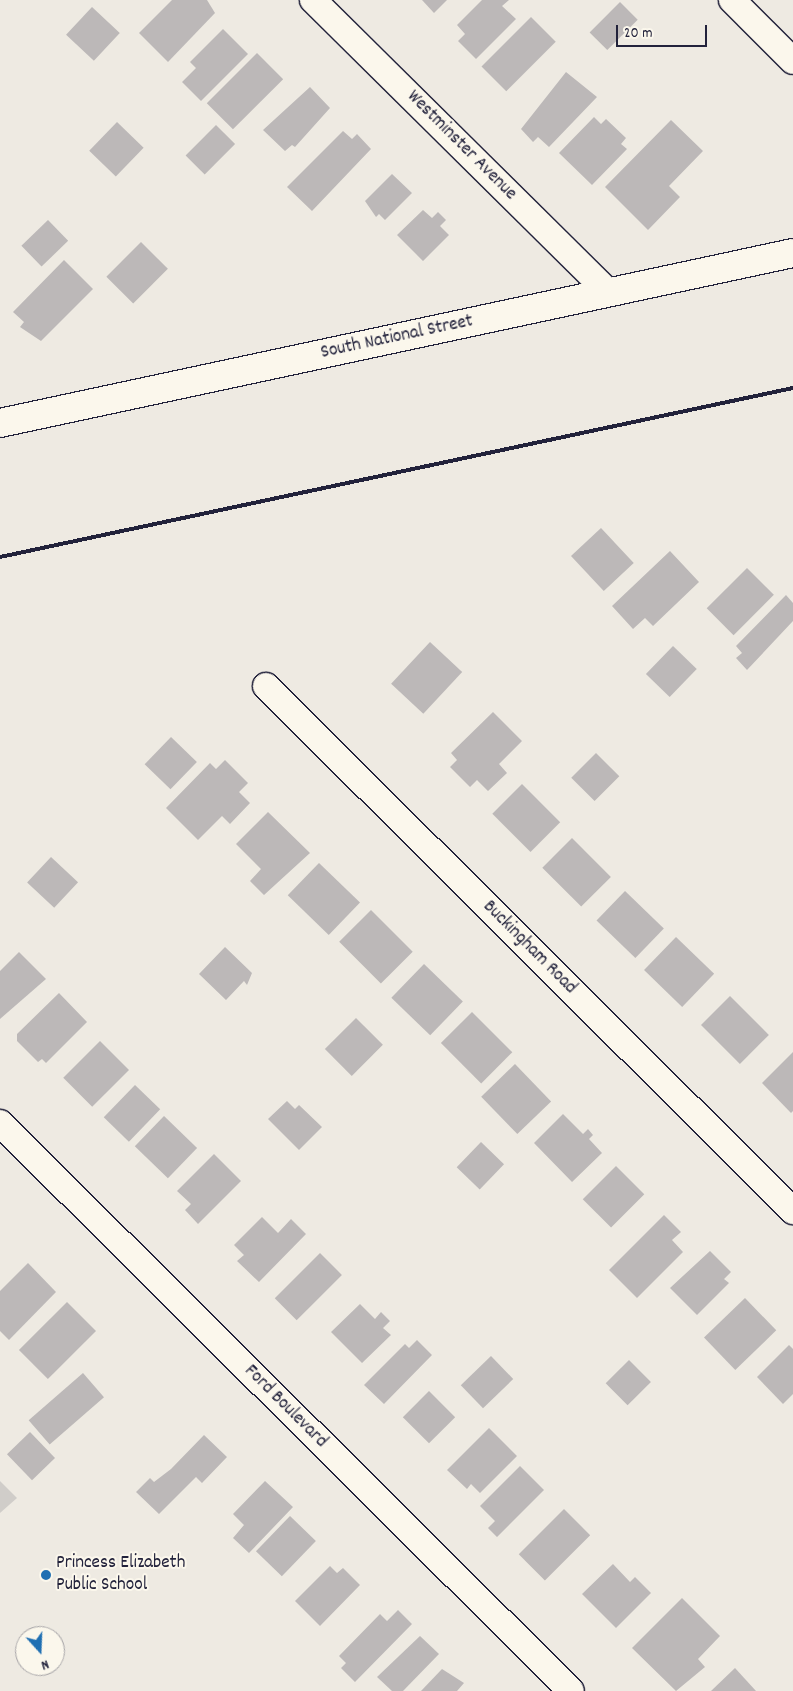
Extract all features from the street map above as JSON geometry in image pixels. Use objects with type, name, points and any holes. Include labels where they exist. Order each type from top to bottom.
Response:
[{"type":"street","name":"Westminster Avenue","points":[[314,0],[608,292]]},
{"type":"street","points":[[732,0],[793,61]]},
{"type":"street","name":"South National Street","points":[[0,423],[793,253]]},
{"type":"street","name":"Buckingham Road","points":[[266,686],[793,1210]]},
{"type":"street","name":"Ford Boulevard","points":[[0,1123],[571,1691]]},
{"type":"shaded area","points":[[0,1481],[17,1498],[0,1513]]},
{"type":"building","points":[[172,0],[207,0],[215,13],[168,62],[139,33]]},
{"type":"building","points":[[422,0],[447,0],[434,13]]},
{"type":"building","points":[[482,0],[509,0],[502,6],[516,19],[476,59],[458,41],[465,34],[457,25]]},
{"type":"building","points":[[620,2],[638,20],[607,50],[590,32]]},
{"type":"building","points":[[92,7],[120,33],[94,61],[66,35]]},
{"type":"building","points":[[531,17],[556,42],[506,91],[482,66]]},
{"type":"building","points":[[223,29],[248,54],[201,101],[182,82],[196,68],[190,62]]},
{"type":"building","points":[[257,53],[283,79],[233,129],[207,103]]},
{"type":"building","points":[[566,72],[597,97],[549,147],[538,137],[533,142],[521,129]]},
{"type":"building","points":[[310,87],[330,108],[295,147],[292,145],[285,151],[263,130]]},
{"type":"building","points":[[594,117],[601,124],[606,119],[626,138],[621,144],[627,149],[592,185],[559,153]]},
{"type":"building","points":[[671,120],[703,151],[669,186],[680,197],[648,230],[605,187]]},
{"type":"building","points":[[117,122],[144,148],[116,176],[89,151]]},
{"type":"building","points":[[216,125],[235,144],[205,174],[186,155]]},
{"type":"building","points":[[343,131],[352,139],[357,134],[371,149],[312,211],[287,187]]},
{"type":"building","points":[[392,174],[412,193],[385,220],[379,214],[376,217],[365,201]]},
{"type":"building","points":[[423,210],[432,218],[438,212],[446,220],[440,226],[449,235],[423,261],[397,235]]},
{"type":"building","points":[[48,220],[68,241],[42,267],[21,246]]},
{"type":"building","points":[[141,242],[168,269],[133,304],[106,277]]},
{"type":"building","points":[[64,260],[93,289],[41,341],[20,327],[24,322],[13,312]]},
{"type":"building","points":[[601,528],[634,563],[604,591],[571,556]]},
{"type":"building","points":[[670,551],[699,582],[653,626],[645,618],[633,629],[612,606]]},
{"type":"building","points":[[747,568],[774,595],[734,635],[707,608]]},
{"type":"building","points":[[786,595],[793,603],[793,621],[747,670],[736,658],[742,653],[736,646]]},
{"type":"building","points":[[430,642],[462,672],[423,714],[391,684]]},
{"type":"building","points":[[673,646],[697,669],[670,697],[646,674]]},
{"type":"building","points":[[493,712],[522,741],[499,764],[507,773],[488,791],[477,780],[470,787],[450,767],[457,760],[451,753]]},
{"type":"building","points":[[171,737],[197,762],[170,789],[145,764]]},
{"type":"building","points":[[596,753],[619,776],[595,801],[571,778]]},
{"type":"building","points":[[225,760],[248,783],[239,792],[250,803],[230,824],[222,816],[198,840],[166,808],[210,763],[216,769]]},
{"type":"building","points":[[522,784],[560,822],[530,852],[492,814]]},
{"type":"building","points":[[268,812],[310,853],[264,895],[250,881],[261,869],[236,844]]},
{"type":"building","points":[[572,838],[611,877],[581,907],[542,868]]},
{"type":"building","points":[[51,857],[78,882],[54,908],[27,883]]},
{"type":"building","points":[[319,863],[360,903],[329,935],[288,895]]},
{"type":"building","points":[[625,891],[664,929],[635,958],[597,920]]},
{"type":"building","points":[[371,910],[413,952],[381,984],[339,942]]},
{"type":"building","points":[[676,937],[714,974],[682,1007],[644,970]]},
{"type":"building","points":[[225,947],[252,973],[247,985],[244,981],[226,1000],[199,974]]},
{"type":"building","points":[[19,952],[46,979],[0,1019],[0,971]]},
{"type":"building","points":[[424,964],[463,1002],[430,1035],[391,998]]},
{"type":"building","points":[[59,993],[87,1022],[46,1063],[42,1059],[38,1062],[17,1041],[17,1034]]},
{"type":"building","points":[[730,996],[769,1035],[740,1064],[701,1025]]},
{"type":"building","points":[[472,1012],[512,1052],[481,1083],[441,1043]]},
{"type":"building","points":[[356,1018],[383,1045],[352,1076],[325,1049]]},
{"type":"building","points":[[100,1041],[129,1070],[92,1107],[63,1078]]},
{"type":"building","points":[[793,1052],[793,1111],[791,1113],[762,1083]]},
{"type":"building","points":[[515,1064],[551,1101],[517,1134],[481,1097]]},
{"type":"building","points":[[135,1085],[160,1109],[129,1142],[104,1117]]},
{"type":"building","points":[[287,1101],[295,1109],[299,1105],[322,1127],[299,1150],[268,1119]]},
{"type":"building","points":[[563,1114],[583,1134],[588,1129],[593,1135],[589,1139],[602,1153],[572,1182],[534,1143]]},
{"type":"building","points":[[164,1116],[197,1148],[168,1178],[135,1146]]},
{"type":"building","points":[[481,1142],[504,1164],[480,1189],[457,1167]]},
{"type":"building","points":[[214,1154],[241,1181],[198,1224],[185,1210],[191,1204],[177,1191]]},
{"type":"building","points":[[616,1166],[644,1194],[611,1228],[583,1199]]},
{"type":"building","points":[[664,1215],[681,1232],[672,1240],[683,1252],[637,1298],[609,1270]]},
{"type":"building","points":[[262,1217],[278,1233],[291,1219],[306,1234],[259,1282],[237,1261],[244,1255],[234,1245]]},
{"type":"building","points":[[710,1251],[731,1272],[724,1279],[729,1283],[697,1315],[670,1288]]},
{"type":"building","points":[[320,1253],[342,1275],[297,1320],[275,1298]]},
{"type":"building","points":[[28,1263],[56,1292],[9,1340],[0,1331],[0,1291]]},
{"type":"building","points":[[745,1298],[776,1330],[735,1370],[704,1338]]},
{"type":"building","points":[[67,1302],[96,1331],[48,1379],[19,1350]]},
{"type":"building","points":[[360,1304],[375,1319],[381,1312],[390,1321],[383,1328],[391,1335],[362,1363],[331,1332]]},
{"type":"building","points":[[417,1340],[432,1355],[384,1404],[364,1385],[405,1344],[409,1348]]},
{"type":"building","points":[[789,1345],[793,1349],[793,1394],[783,1404],[757,1377]]},
{"type":"building","points":[[491,1356],[513,1379],[483,1408],[461,1385]]},
{"type":"building","points":[[629,1360],[651,1382],[628,1405],[606,1383]]},
{"type":"building","points":[[83,1373],[104,1397],[50,1444],[29,1420]]},
{"type":"building","points":[[429,1391],[455,1417],[429,1443],[403,1417]]},
{"type":"building","points":[[489,1428],[517,1456],[480,1493],[471,1484],[467,1489],[447,1470]]},
{"type":"building","points":[[30,1432],[55,1458],[32,1480],[7,1454]]},
{"type":"building","points":[[204,1435],[227,1457],[202,1483],[196,1477],[159,1514],[136,1492],[150,1478],[154,1482],[171,1469]]},
{"type":"building","points":[[520,1466],[544,1490],[497,1537],[488,1528],[495,1521],[480,1506]]},
{"type":"building","points":[[265,1481],[293,1507],[249,1553],[233,1538],[244,1525],[233,1514]]},
{"type":"building","points":[[564,1509],[590,1535],[545,1580],[519,1554]]},
{"type":"building","points":[[290,1516],[316,1541],[282,1576],[256,1551]]},
{"type":"building","points":[[613,1564],[630,1582],[635,1577],[651,1593],[616,1628],[582,1594]]},
{"type":"building","points":[[330,1566],[337,1573],[343,1568],[360,1585],[320,1626],[295,1601]]},
{"type":"building","points":[[682,1598],[720,1636],[698,1659],[705,1667],[676,1691],[632,1648]]},
{"type":"building","points":[[398,1610],[412,1624],[355,1682],[341,1668],[346,1663],[339,1656],[380,1614],[387,1621]]},
{"type":"building","points":[[420,1636],[439,1654],[403,1691],[392,1691],[377,1677]]},
{"type":"building","points":[[735,1668],[756,1691],[711,1691]]},
{"type":"building","points":[[442,1669],[464,1683],[457,1691],[421,1691]]},
{"type":"railway","points":[[0,557],[793,388]]},
{"type":"place","name":"Princess Elizabeth Public School","points":[[46,1575]]}]
